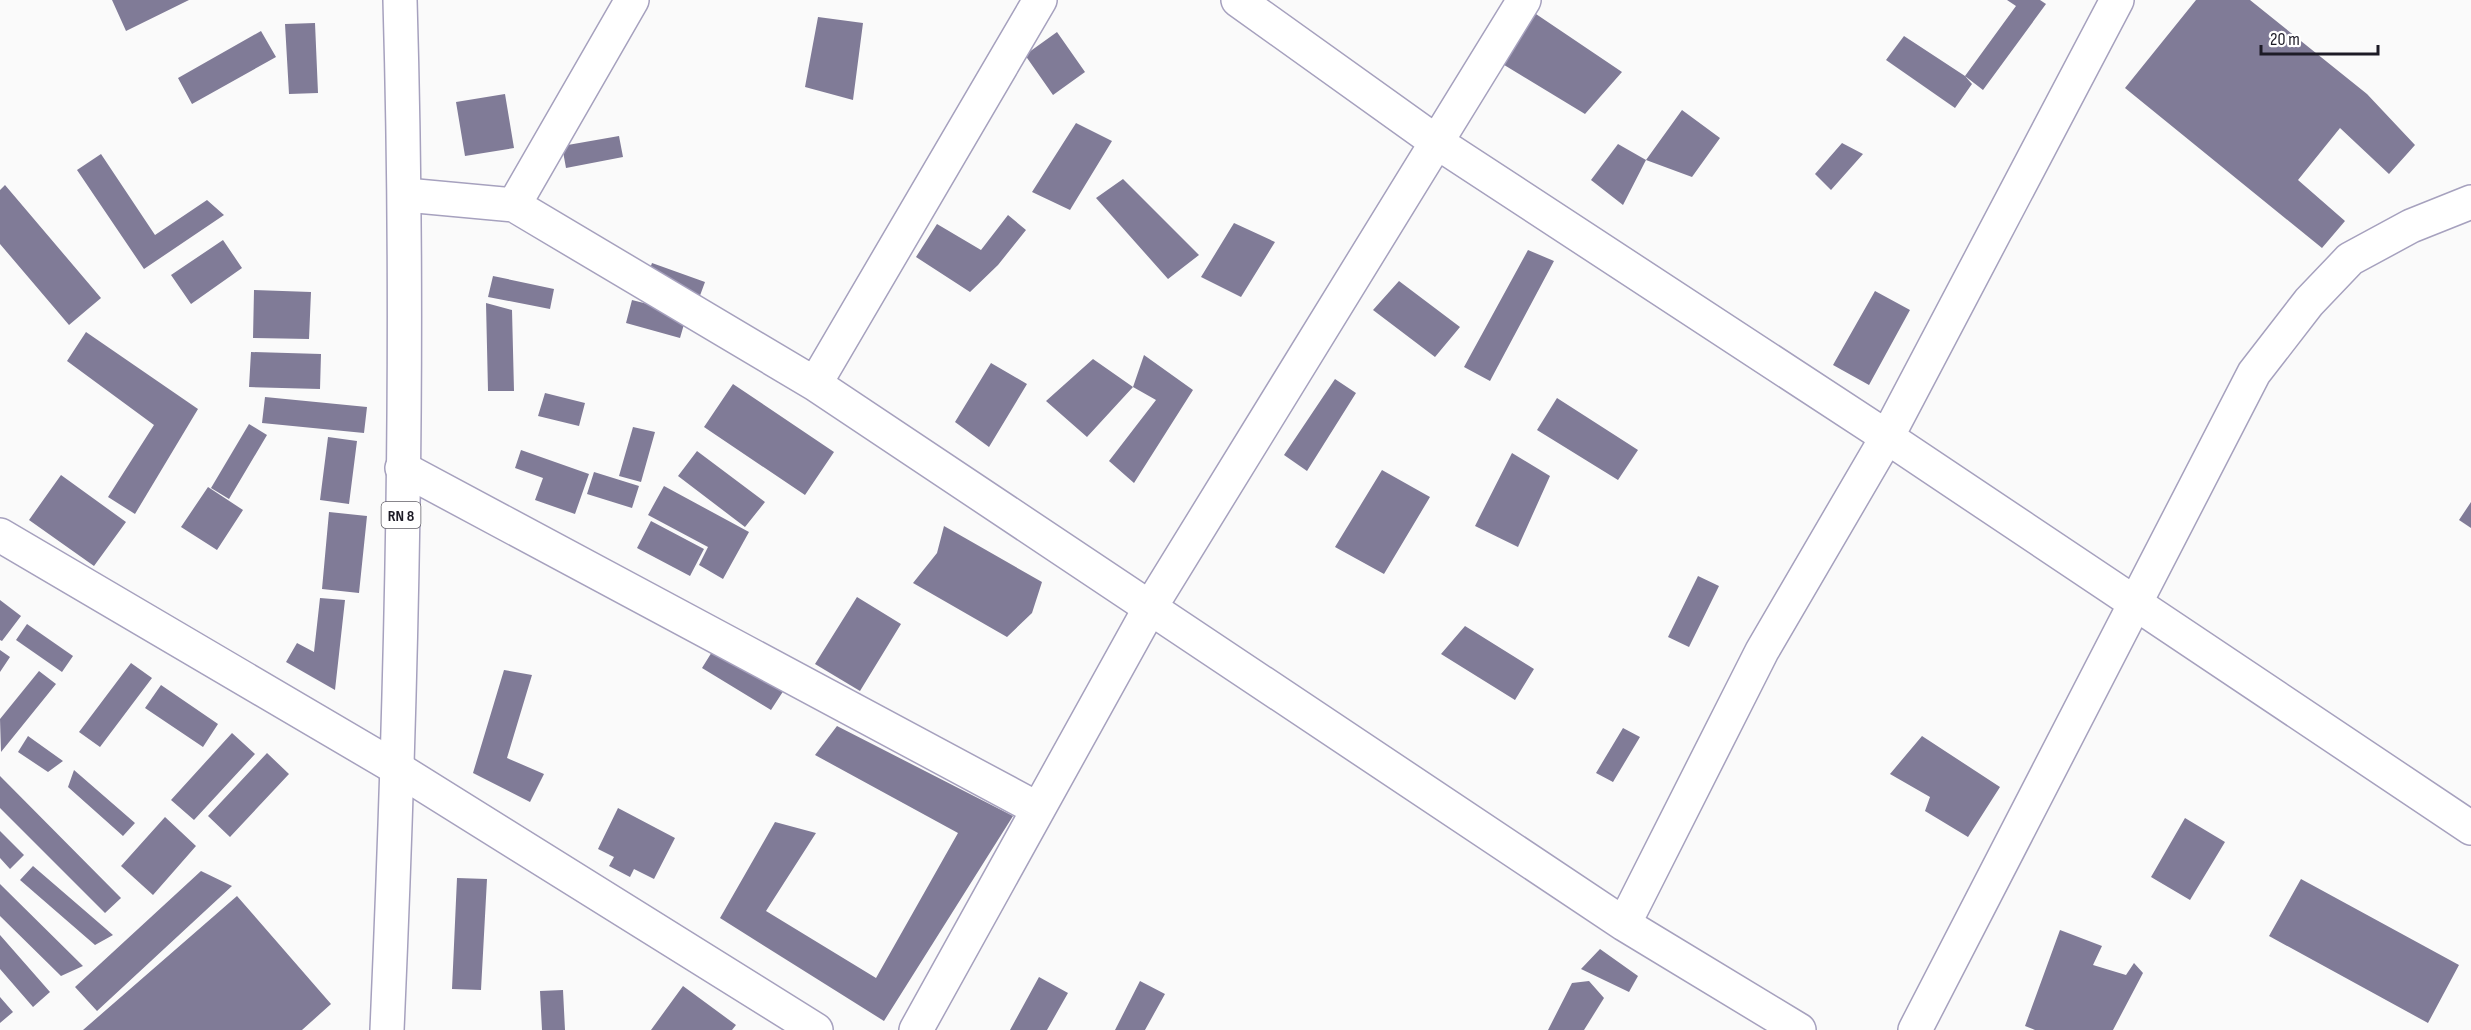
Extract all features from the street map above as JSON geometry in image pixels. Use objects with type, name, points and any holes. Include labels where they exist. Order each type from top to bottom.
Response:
[{"type":"street","name":"RN 8","points":[[387,1030],[398,770],[406,195],[400,0]]},
{"type":"street","points":[[514,205],[632,0]]},
{"type":"street","points":[[815,384],[1040,0]]},
{"type":"street","points":[[1238,0],[1435,141],[1887,437],[2471,828]]},
{"type":"street","points":[[916,1030],[1151,606],[1435,141],[1524,0]]},
{"type":"street","points":[[1624,924],[1762,651],[1887,437],[2117,0]]},
{"type":"street","points":[[406,195],[514,205],[815,384],[1151,606],[1624,924],[1799,1030]]},
{"type":"street","points":[[1915,1030],[2254,373],[2308,302],[2350,259],[2410,226],[2471,202]]},
{"type":"street","points":[[402,468],[1038,809]]},
{"type":"street","points":[[0,535],[398,770],[816,1030]]},
{"type":"building","points":[[112,0],[189,0],[126,31]]},
{"type":"building","points":[[2007,0],[2040,0],[2046,4],[1983,90],[1965,76],[2016,6]]},
{"type":"building","points":[[2196,0],[2250,0],[2367,94],[2415,145],[2389,174],[2340,128],[2298,180],[2345,221],[2322,248],[2125,88]]},
{"type":"building","points":[[1533,12],[1622,72],[1585,114],[1496,60]]},
{"type":"building","points":[[818,17],[863,23],[853,100],[805,87]]},
{"type":"building","points":[[315,23],[318,93],[289,94],[285,24]]},
{"type":"building","points":[[261,31],[276,57],[192,104],[178,78]]},
{"type":"building","points":[[1057,32],[1085,72],[1053,95],[1025,55]]},
{"type":"building","points":[[1904,36],[1965,76],[1972,84],[1955,108],[1886,60]]},
{"type":"building","points":[[505,94],[514,148],[465,156],[456,102]]},
{"type":"building","points":[[1682,110],[1720,138],[1692,177],[1646,160]]},
{"type":"building","points":[[1076,123],[1112,141],[1070,210],[1032,192]]},
{"type":"building","points":[[619,136],[623,157],[566,168],[562,146]]},
{"type":"building","points":[[1842,143],[1863,154],[1831,190],[1815,174]]},
{"type":"building","points":[[1618,144],[1646,160],[1623,205],[1591,180]]},
{"type":"building","points":[[101,154],[155,235],[207,200],[224,215],[144,269],[77,170]]},
{"type":"building","points":[[1123,179],[1199,255],[1168,279],[1096,198]]},
{"type":"building","points":[[5,185],[101,298],[69,325],[0,244],[0,190]]},
{"type":"building","points":[[1008,215],[1026,230],[998,265],[970,292],[916,257],[937,224],[981,250]]},
{"type":"building","points":[[1234,223],[1275,242],[1241,297],[1201,277]]},
{"type":"building","points":[[223,240],[242,268],[191,304],[171,275]]},
{"type":"building","points":[[1528,250],[1554,261],[1490,381],[1464,367]]},
{"type":"building","points":[[652,263],[705,282],[698,301],[645,282]]},
{"type":"building","points":[[493,276],[554,289],[550,309],[488,297]]},
{"type":"building","points":[[1399,281],[1460,327],[1435,357],[1373,310]]},
{"type":"building","points":[[254,290],[311,292],[309,339],[253,338]]},
{"type":"building","points":[[1875,291],[1910,310],[1869,385],[1833,365]]},
{"type":"building","points":[[632,300],[687,314],[680,338],[626,323]]},
{"type":"building","points":[[486,303],[512,310],[514,391],[488,391]]},
{"type":"building","points":[[86,332],[198,409],[135,514],[108,497],[154,425],[67,361]]},
{"type":"building","points":[[251,352],[321,354],[320,389],[249,387]]},
{"type":"building","points":[[1144,355],[1193,390],[1134,483],[1109,461],[1156,400],[1133,387]]},
{"type":"building","points":[[1093,359],[1133,387],[1087,437],[1046,401]]},
{"type":"building","points":[[991,363],[1027,384],[989,447],[955,422]]},
{"type":"building","points":[[1335,379],[1356,393],[1307,471],[1284,455]]},
{"type":"building","points":[[733,384],[834,452],[805,495],[704,427]]},
{"type":"building","points":[[545,393],[585,403],[579,426],[538,416]]},
{"type":"building","points":[[265,397],[367,407],[364,433],[262,423]]},
{"type":"building","points":[[1557,398],[1638,450],[1618,480],[1537,430]]},
{"type":"building","points":[[249,424],[267,435],[229,499],[211,488]]},
{"type":"building","points":[[633,427],[655,432],[641,482],[619,476]]},
{"type":"building","points":[[328,437],[357,441],[349,504],[320,500]]},
{"type":"building","points":[[521,450],[589,474],[575,514],[535,500],[543,478],[515,468]]},
{"type":"building","points":[[697,451],[765,502],[745,527],[678,476]]},
{"type":"building","points":[[1512,453],[1550,476],[1518,547],[1475,526]]},
{"type":"building","points":[[1382,470],[1430,497],[1384,574],[1335,547]]},
{"type":"building","points":[[594,472],[639,486],[632,508],[587,494]]},
{"type":"building","points":[[61,475],[126,522],[94,566],[29,520]]},
{"type":"building","points":[[664,486],[749,532],[723,579],[699,565],[708,547],[648,515]]},
{"type":"building","points":[[208,487],[243,510],[217,550],[181,527]]},
{"type":"building","points":[[2471,502],[2471,528],[2459,520]]},
{"type":"building","points":[[329,512],[367,516],[359,593],[322,589]]},
{"type":"building","points":[[651,521],[704,549],[690,576],[637,548]]},
{"type":"building","points":[[944,526],[1042,582],[1032,613],[1007,637],[913,583],[937,553]]},
{"type":"building","points":[[1698,576],[1719,586],[1689,647],[1668,637]]},
{"type":"building","points":[[857,597],[901,624],[860,691],[815,664]]},
{"type":"building","points":[[320,598],[345,600],[335,690],[286,662],[297,643],[314,652]]},
{"type":"building","points":[[0,600],[21,616],[2,641],[0,640]]},
{"type":"building","points":[[27,624],[73,656],[62,672],[16,640]]},
{"type":"building","points":[[1465,626],[1534,669],[1515,700],[1441,654]]},
{"type":"building","points":[[715,647],[784,690],[771,710],[702,668]]},
{"type":"building","points":[[0,650],[10,657],[0,672]]},
{"type":"building","points":[[131,663],[152,678],[100,747],[79,732]]},
{"type":"building","points":[[504,670],[532,675],[507,758],[544,774],[530,802],[473,773]]},
{"type":"building","points":[[39,671],[56,684],[1,752],[0,719]]},
{"type":"building","points":[[161,685],[218,724],[203,747],[145,708]]},
{"type":"building","points":[[837,726],[1013,816],[884,1021],[720,918],[775,822],[816,833],[766,911],[876,978],[958,833],[815,755]]},
{"type":"building","points":[[1623,728],[1640,737],[1613,782],[1596,773]]},
{"type":"building","points":[[232,733],[255,754],[194,820],[171,800]]},
{"type":"building","points":[[28,736],[63,761],[48,772],[18,752]]},
{"type":"building","points":[[1922,736],[2000,787],[1968,837],[1925,811],[1930,797],[1890,774]]},
{"type":"building","points":[[267,753],[289,774],[230,837],[208,816]]},
{"type":"building","points":[[74,770],[135,823],[123,836],[68,787]]},
{"type":"building","points":[[0,776],[121,898],[105,913],[0,808]]},
{"type":"building","points":[[618,808],[675,838],[654,879],[634,869],[630,877],[609,866],[614,857],[598,849]]},
{"type":"building","points":[[165,817],[196,846],[153,895],[121,866]]},
{"type":"building","points":[[2185,818],[2225,842],[2190,900],[2151,877]]},
{"type":"building","points":[[0,831],[24,855],[10,869],[0,858]]},
{"type":"building","points":[[33,866],[113,935],[95,945],[20,880]]},
{"type":"building","points":[[201,871],[232,886],[97,1011],[75,987]]},
{"type":"building","points":[[457,878],[487,879],[481,990],[452,989]]},
{"type":"building","points":[[2301,879],[2459,965],[2428,1023],[2269,936]]},
{"type":"building","points":[[0,884],[83,966],[61,976],[0,916]]},
{"type":"building","points":[[237,896],[331,1004],[302,1030],[83,1030]]},
{"type":"building","points":[[2060,930],[2102,946],[2093,965],[2126,975],[2134,963],[2143,973],[2113,1030],[2035,1030],[2025,1026]]},
{"type":"building","points":[[0,935],[50,992],[33,1007],[0,969]]},
{"type":"building","points":[[1600,949],[1638,976],[1629,992],[1581,969]]},
{"type":"building","points":[[1039,977],[1068,993],[1047,1030],[1010,1030]]},
{"type":"building","points":[[1140,981],[1165,994],[1145,1030],[1115,1030]]},
{"type":"building","points":[[1589,981],[1604,998],[1584,1030],[1548,1030],[1572,983]]},
{"type":"building","points":[[683,986],[736,1025],[732,1030],[651,1030]]},
{"type":"building","points":[[563,990],[565,1030],[542,1030],[540,991]]},
{"type":"building","points":[[0,997],[13,1012],[0,1023]]}]
